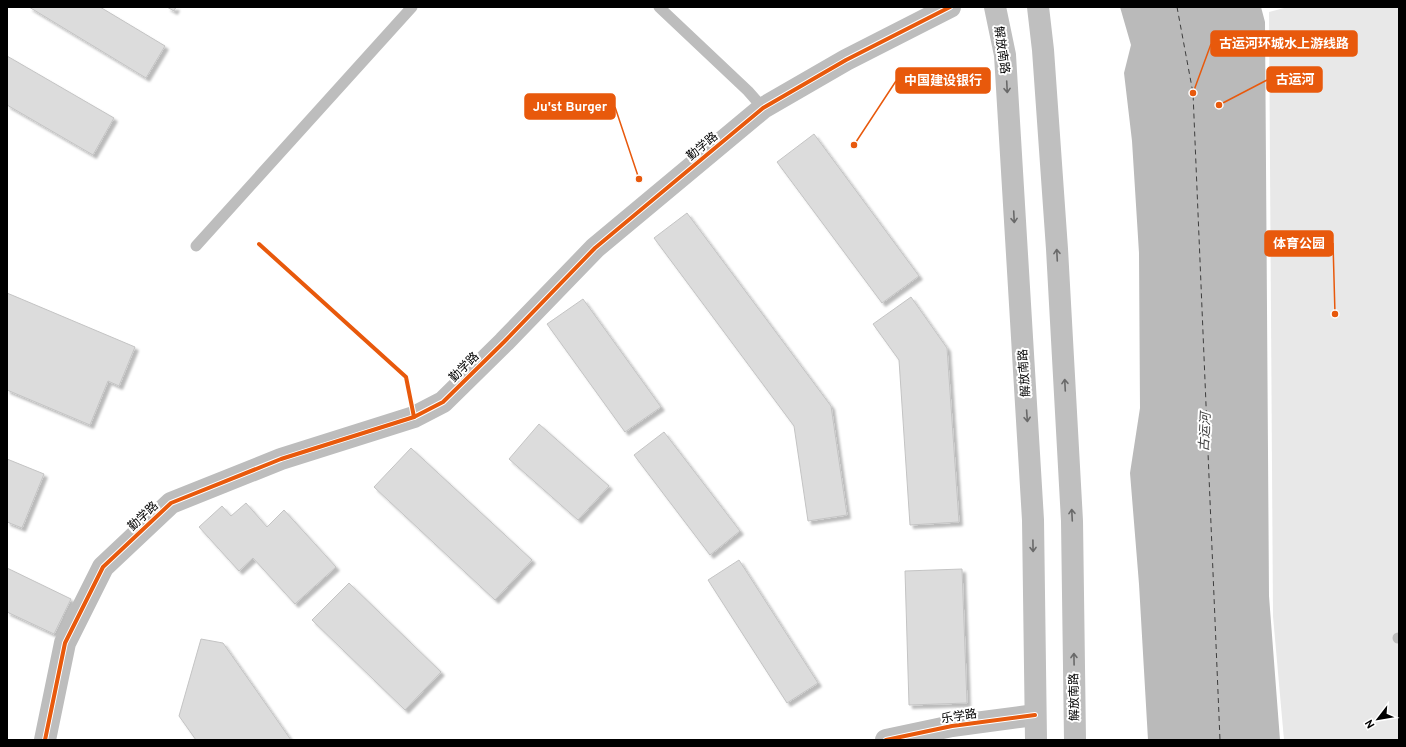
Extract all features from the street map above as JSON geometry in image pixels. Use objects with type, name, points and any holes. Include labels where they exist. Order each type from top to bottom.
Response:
[{"type":"main road","name":"解放南路","points":[[995,7],[1005,55],[1033,520],[1036,740]]},
{"type":"main road","name":"解放南路","points":[[1038,7],[1043,50],[1056,241],[1072,521],[1075,740]]},
{"type":"street","name":"勤学路","points":[[45,740],[64,643],[103,567],[171,503],[281,459],[414,417],[443,402],[504,342],[595,248],[763,108],[846,60],[950,7]]},
{"type":"street","name":"乐学路","points":[[886,740],[952,726],[1036,715]]},
{"type":"lane","points":[[196,246],[412,7]]},
{"type":"lane","points":[[659,7],[748,91],[763,108]]},
{"type":"shaded area","points":[[1288,7],[1399,7],[1399,740],[1284,740],[1273,616],[1269,12]]},
{"type":"water","points":[[1120,7],[1261,7],[1265,22],[1269,596],[1280,740],[1148,740],[1139,584],[1130,473],[1140,408],[1139,253],[1132,141],[1124,73],[1131,45]]},
{"type":"building","points":[[29,7],[100,7],[165,46],[146,78]]},
{"type":"building","points":[[167,7],[176,7],[174,11]]},
{"type":"building","points":[[7,56],[114,118],[93,155],[7,105]]},
{"type":"building","points":[[814,134],[919,276],[882,303],[777,162]]},
{"type":"building","points":[[687,213],[831,406],[847,515],[808,521],[794,426],[654,238]]},
{"type":"building","points":[[7,293],[135,347],[119,386],[108,381],[90,425],[7,390]]},
{"type":"building","points":[[911,297],[947,348],[959,522],[910,525],[899,360],[873,324]]},
{"type":"building","points":[[583,299],[661,407],[625,432],[547,324]]},
{"type":"building","points":[[539,424],[609,486],[578,520],[509,459]]},
{"type":"building","points":[[664,432],[740,531],[710,555],[634,455]]},
{"type":"building","points":[[411,448],[532,560],[495,600],[374,487]]},
{"type":"building","points":[[7,459],[44,474],[22,528],[7,522]]},
{"type":"building","points":[[246,503],[267,527],[284,510],[336,567],[295,604],[253,558],[239,571],[199,527],[222,506],[231,516]]},
{"type":"building","points":[[739,560],[818,683],[787,703],[708,580]]},
{"type":"building","points":[[7,568],[71,599],[54,634],[7,612]]},
{"type":"building","points":[[962,569],[967,703],[909,705],[905,571]]},
{"type":"building","points":[[349,583],[441,672],[405,710],[312,620]]},
{"type":"building","points":[[201,639],[223,643],[291,740],[196,740],[179,716]]},
{"type":"ferry route","points":[[1177,7],[1193,93],[1220,740]]},
{"type":"cycle path","points":[[45,740],[65,643],[103,567],[171,503],[281,459],[414,417],[443,402],[504,342],[595,248],[763,108],[846,60],[950,7]]},
{"type":"cycle path","points":[[259,244],[406,377],[414,417]]},
{"type":"cycle path","points":[[886,740],[952,726],[1035,715]]},
{"type":"place","name":"古运河环城水上游线路","points":[[1193,93]]},
{"type":"place","name":"古运河","points":[[1219,105]]},
{"type":"place","name":"中国建设银行","points":[[854,145]]},
{"type":"place","name":"Ju'st Burger","points":[[639,179]]},
{"type":"place","name":"体育公园","points":[[1335,314]]}]
